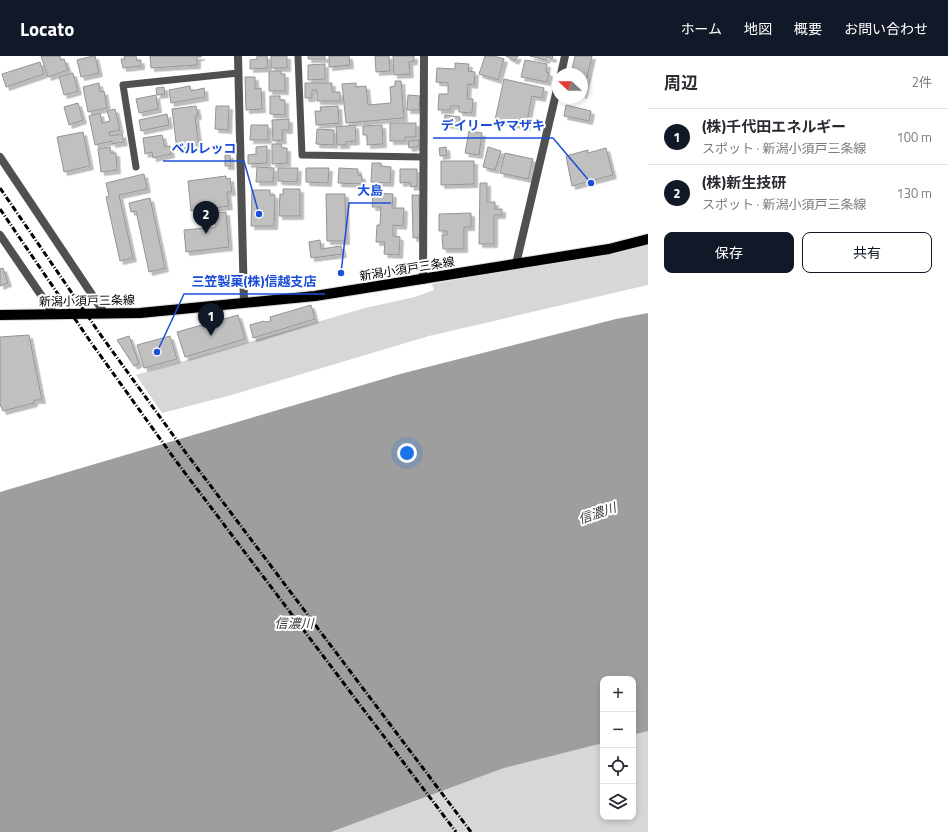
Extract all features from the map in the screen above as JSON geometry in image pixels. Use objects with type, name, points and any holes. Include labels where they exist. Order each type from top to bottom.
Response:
[{"type":"main road","name":"新潟小須戸三条線","points":[[0,315],[140,313],[315,296],[423,280],[609,249],[648,239]]},
{"type":"street","points":[[238,56],[244,303]]},
{"type":"street","points":[[423,280],[424,56]]},
{"type":"street","points":[[562,68],[565,56]]},
{"type":"street","points":[[516,264],[554,104]]},
{"type":"street","points":[[0,158],[105,314]]},
{"type":"street","points":[[0,235],[54,314]]},
{"type":"lane","points":[[298,56],[302,155],[423,157]]},
{"type":"lane","points":[[136,167],[123,85],[238,74]]},
{"type":"shaded area","points":[[648,244],[648,285],[429,336],[228,396],[162,413],[136,375],[365,308],[415,297],[434,290],[432,284]]},
{"type":"shaded area","points":[[648,731],[648,832],[331,832],[504,768],[600,743],[600,820],[636,820],[636,734]]},
{"type":"water","name":"信濃川","points":[[648,313],[648,731],[636,734],[636,676],[600,676],[600,744],[504,768],[331,832],[0,832],[0,492],[400,374],[616,319]]},
{"type":"building","points":[[41,56],[60,56],[61,60],[64,59],[68,70],[48,77]]},
{"type":"building","points":[[95,56],[99,73],[81,77],[77,60]]},
{"type":"building","points":[[124,56],[136,56],[137,61],[141,60],[141,66],[123,68],[121,59],[125,59]]},
{"type":"building","points":[[150,56],[201,57],[197,57],[197,65],[151,68]]},
{"type":"building","points":[[257,56],[267,56],[268,68],[250,69],[250,60],[257,59]]},
{"type":"building","points":[[271,56],[287,56],[287,68],[271,68]]},
{"type":"building","points":[[308,56],[325,56],[325,59],[308,59]]},
{"type":"building","points":[[329,56],[349,56],[350,65],[329,67]]},
{"type":"building","points":[[375,56],[389,56],[390,71],[376,72]]},
{"type":"building","points":[[393,56],[414,56],[414,61],[409,62],[410,74],[394,75]]},
{"type":"building","points":[[485,56],[494,56],[504,59],[498,80],[479,74]]},
{"type":"building","points":[[506,56],[518,56],[515,61]]},
{"type":"building","points":[[530,56],[553,56],[552,59],[547,57],[546,60]]},
{"type":"building","points":[[575,56],[592,56],[588,73],[588,68],[572,68]]},
{"type":"building","points":[[525,60],[547,64],[546,72],[549,73],[547,82],[521,77]]},
{"type":"building","points":[[40,62],[44,74],[6,87],[2,74]]},
{"type":"building","points":[[455,63],[469,64],[468,71],[475,72],[474,85],[468,84],[467,99],[473,99],[472,113],[459,112],[459,106],[451,106],[450,110],[438,110],[439,94],[448,94],[448,83],[436,82],[437,68],[455,69]]},
{"type":"building","points":[[325,64],[325,79],[308,80],[308,65]]},
{"type":"building","points":[[269,71],[281,71],[281,74],[285,74],[285,91],[269,91]]},
{"type":"building","points":[[73,73],[78,91],[64,95],[59,77]]},
{"type":"building","points":[[245,77],[255,77],[255,89],[261,88],[262,109],[246,110]]},
{"type":"building","points":[[504,79],[544,88],[542,98],[532,96],[526,127],[495,120]]},
{"type":"building","points":[[395,81],[401,81],[404,118],[346,123],[342,84],[356,83],[356,87],[366,86],[368,105],[391,103],[390,87],[395,86]]},
{"type":"building","points":[[99,83],[100,92],[104,91],[107,108],[88,112],[83,87]]},
{"type":"building","points":[[305,83],[332,83],[332,92],[340,92],[340,101],[317,101],[317,90],[312,90],[312,98],[305,98]]},
{"type":"building","points":[[190,86],[191,91],[204,88],[205,97],[171,103],[169,90]]},
{"type":"building","points":[[164,87],[165,94],[157,95],[156,88]]},
{"type":"building","points":[[156,95],[158,109],[139,113],[136,99]]},
{"type":"building","points":[[408,95],[420,96],[419,110],[407,110]]},
{"type":"building","points":[[270,96],[280,96],[280,100],[285,100],[285,115],[270,114]]},
{"type":"building","points":[[78,103],[83,120],[69,125],[64,107]]},
{"type":"building","points":[[566,105],[591,111],[589,121],[564,116]]},
{"type":"building","points":[[196,106],[198,116],[195,116],[199,147],[177,150],[172,109]]},
{"type":"building","points":[[216,106],[229,106],[228,130],[215,129]]},
{"type":"building","points":[[338,106],[339,123],[316,125],[315,111],[321,111],[320,107]]},
{"type":"building","points":[[115,109],[120,130],[109,132],[110,136],[122,134],[124,142],[112,144],[112,141],[95,145],[89,116],[100,113],[102,123],[110,121],[107,111]]},
{"type":"building","points":[[167,114],[169,125],[141,131],[139,120]]},
{"type":"building","points":[[445,115],[460,117],[459,126],[444,124]]},
{"type":"building","points":[[289,119],[289,130],[282,130],[283,140],[273,141],[272,120]]},
{"type":"building","points":[[390,123],[416,123],[416,137],[405,137],[405,141],[390,141]]},
{"type":"building","points":[[251,125],[268,125],[268,140],[250,140]]},
{"type":"building","points":[[355,125],[356,141],[346,142],[346,145],[337,145],[336,127]]},
{"type":"building","points":[[382,125],[383,144],[367,145],[367,135],[363,135],[363,126]]},
{"type":"building","points":[[317,129],[334,130],[334,145],[316,144]]},
{"type":"building","points":[[469,131],[482,133],[479,155],[465,153]]},
{"type":"building","points":[[83,132],[90,166],[64,172],[57,137]]},
{"type":"building","points":[[162,135],[165,147],[170,146],[171,154],[153,158],[152,152],[145,154],[143,138]]},
{"type":"building","points":[[419,140],[419,146],[409,148],[408,141]]},
{"type":"building","points":[[272,144],[281,144],[282,148],[287,148],[287,163],[272,164]]},
{"type":"building","points":[[267,146],[267,163],[248,164],[248,155],[256,154],[256,147]]},
{"type":"building","points":[[110,147],[111,153],[116,153],[117,170],[101,172],[98,149]]},
{"type":"building","points":[[446,147],[447,155],[440,156],[439,148]]},
{"type":"building","points":[[488,147],[501,151],[495,170],[483,167]]},
{"type":"building","points":[[606,148],[613,175],[572,186],[566,156],[588,150],[588,153]]},
{"type":"building","points":[[505,153],[533,159],[528,179],[500,173]]},
{"type":"building","points":[[225,155],[230,155],[231,166],[225,166]]},
{"type":"building","points":[[441,161],[474,161],[474,184],[441,185]]},
{"type":"building","points":[[372,163],[381,163],[381,166],[391,167],[390,183],[371,182]]},
{"type":"building","points":[[257,167],[274,168],[273,182],[256,182]]},
{"type":"building","points":[[278,168],[298,168],[297,182],[278,181]]},
{"type":"building","points":[[306,168],[329,168],[328,183],[306,182]]},
{"type":"building","points":[[339,168],[358,169],[358,175],[362,176],[362,184],[338,183]]},
{"type":"building","points":[[400,169],[417,169],[417,186],[411,187],[410,182],[400,183]]},
{"type":"building","points":[[144,174],[147,189],[119,195],[133,258],[120,261],[106,197],[109,196],[106,183]]},
{"type":"building","points":[[226,176],[226,179],[230,178],[232,192],[227,192],[229,206],[191,211],[188,181]]},
{"type":"building","points":[[480,183],[487,183],[487,202],[495,202],[495,209],[502,209],[502,215],[494,215],[494,244],[479,244]]},
{"type":"building","points":[[283,189],[300,189],[300,216],[279,216],[280,194],[283,195]]},
{"type":"building","points":[[252,190],[270,190],[270,195],[275,195],[274,226],[251,226]]},
{"type":"building","points":[[373,193],[393,194],[392,208],[404,208],[403,226],[393,225],[393,236],[400,237],[399,255],[384,254],[385,242],[376,242],[377,225],[380,225],[381,207],[372,207]]},
{"type":"building","points":[[326,194],[345,194],[346,241],[327,241]]},
{"type":"building","points":[[412,195],[419,195],[420,237],[413,238]]},
{"type":"building","points":[[150,198],[165,268],[149,272],[136,211],[131,212],[129,203]]},
{"type":"building","points":[[226,212],[229,247],[186,252],[184,230],[216,227],[214,213]]},
{"type":"building","points":[[471,213],[471,227],[464,227],[464,249],[443,249],[442,235],[447,235],[447,231],[439,231],[439,214]]},
{"type":"building","points":[[320,240],[321,249],[341,246],[343,254],[311,258],[309,242]]},
{"type":"building","points":[[3,268],[8,283],[0,286],[0,269]]},
{"type":"building","points":[[311,305],[315,319],[253,338],[250,325],[264,321],[271,321],[270,317]]},
{"type":"building","points":[[238,315],[245,339],[185,357],[177,332]]},
{"type":"building","points":[[29,335],[42,400],[34,400],[34,403],[3,411],[0,406],[0,337]]},
{"type":"building","points":[[129,336],[139,363],[134,366],[117,340]]},
{"type":"building","points":[[170,336],[177,359],[144,368],[137,345]]},
{"type":"railway","points":[[0,188],[100,334],[186,453],[471,832]]},
{"type":"railway","points":[[0,209],[90,341],[176,461],[456,832]]},
{"type":"place","name":"デイリーヤマザキ","points":[[591,183]]},
{"type":"place","name":"ベルレッコ","points":[[259,214]]},
{"type":"place","name":"(株)新生技研","points":[[206,234]]},
{"type":"place","name":"大島","points":[[341,273]]},
{"type":"place","name":"(株)千代田エネルギー","points":[[211,336]]},
{"type":"place","name":"三笠製菓(株)信越支店","points":[[157,352]]}]
